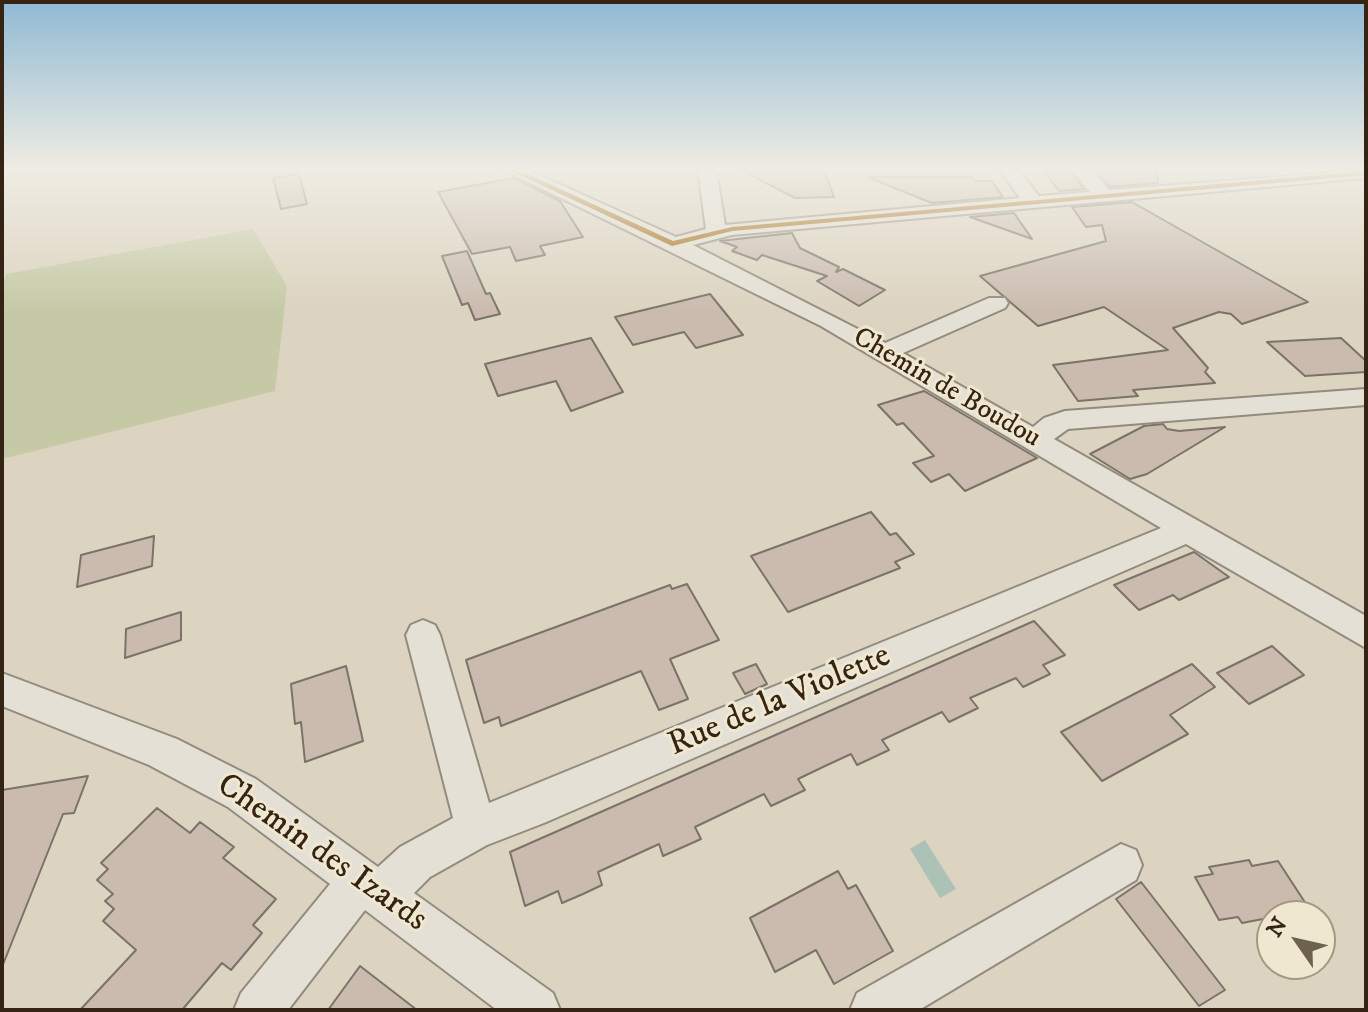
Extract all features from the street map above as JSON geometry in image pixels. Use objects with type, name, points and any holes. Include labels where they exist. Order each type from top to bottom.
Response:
[{"type":"street","name":"Chemin de Boudou","points":[[614,217],[792,301],[1366,633]]},
{"type":"street","points":[[714,217],[716,232]]},
{"type":"street","points":[[672,244],[716,232],[878,217]]},
{"type":"street","points":[[884,353],[997,303]]},
{"type":"street","points":[[1036,440],[1054,424],[1065,420],[1366,397]]},
{"type":"street","name":"Rue de la Violette","points":[[258,1010],[372,886],[476,828],[530,809],[1190,529]]},
{"type":"street","points":[[423,635],[476,828]]},
{"type":"street","name":"Chemin des Izards","points":[[2,689],[163,752],[229,786],[372,886],[536,1010]]},
{"type":"street","points":[[874,1010],[1121,865]]},
{"type":"green space","points":[[253,229],[287,286],[275,391],[2,459],[2,288],[6,274]]},
{"type":"shaded area","points":[[925,840],[956,889],[940,898],[910,849]]},
{"type":"building","points":[[452,217],[570,217],[583,237],[540,246],[545,255],[516,261],[510,247],[472,254]]},
{"type":"building","points":[[971,217],[1017,217],[1032,239]]},
{"type":"building","points":[[1079,217],[1159,217],[1308,302],[1242,324],[1231,314],[1219,312],[1173,328],[1208,368],[1205,372],[1215,383],[1133,390],[1138,396],[1078,401],[1053,365],[1168,350],[1104,307],[1038,326],[980,276],[1106,241],[1102,225],[1086,227]]},
{"type":"building","points":[[792,233],[800,248],[839,267],[836,272],[843,269],[885,290],[859,306],[817,281],[827,276],[762,255],[757,260],[732,251],[737,247],[720,241]]},
{"type":"building","points":[[467,251],[486,294],[490,293],[500,314],[475,320],[468,303],[462,305],[442,256]]},
{"type":"building","points":[[710,294],[743,335],[696,348],[684,332],[633,345],[615,317]]},
{"type":"building","points":[[591,338],[623,392],[571,411],[556,381],[498,396],[485,364]]},
{"type":"building","points":[[1341,338],[1366,361],[1366,372],[1305,376],[1267,342]]},
{"type":"building","points":[[924,391],[1037,458],[965,491],[949,474],[931,482],[913,463],[934,456],[903,423],[897,425],[878,405]]},
{"type":"building","points":[[1163,424],[1167,429],[1179,431],[1225,427],[1147,474],[1130,479],[1090,454],[1144,426]]},
{"type":"building","points":[[871,512],[890,535],[896,533],[914,554],[895,562],[900,568],[788,612],[751,556]]},
{"type":"building","points":[[154,536],[152,566],[77,587],[81,555]]},
{"type":"building","points":[[1194,552],[1229,577],[1179,600],[1173,595],[1139,610],[1114,585]]},
{"type":"building","points":[[687,584],[719,640],[670,659],[688,699],[659,710],[641,671],[501,726],[499,717],[484,723],[466,660],[670,585],[672,589]]},
{"type":"building","points":[[181,612],[181,640],[125,658],[126,629]]},
{"type":"building","points":[[1034,621],[1065,655],[1043,665],[1050,674],[1023,687],[1016,678],[970,698],[978,708],[949,722],[942,712],[882,740],[889,750],[857,765],[851,754],[825,766],[798,779],[805,790],[771,806],[764,794],[695,827],[701,839],[663,856],[659,844],[598,872],[602,885],[583,894],[562,903],[558,891],[525,906],[510,852]]},
{"type":"building","points":[[1272,646],[1304,675],[1249,704],[1217,673]]},
{"type":"building","points":[[756,664],[767,684],[745,694],[733,673]]},
{"type":"building","points":[[1192,664],[1215,687],[1170,715],[1188,734],[1102,781],[1061,732]]},
{"type":"building","points":[[346,666],[363,741],[305,762],[301,722],[295,724],[291,684]]},
{"type":"building","points":[[88,776],[74,813],[63,814],[2,967],[2,790]]},
{"type":"building","points":[[157,808],[190,833],[200,822],[234,847],[223,858],[276,899],[253,925],[262,933],[231,970],[222,963],[182,1010],[80,1010],[136,950],[103,921],[114,909],[105,901],[113,894],[97,880],[108,869],[101,863]]},
{"type":"building","points":[[1249,860],[1252,866],[1278,861],[1303,900],[1256,900],[1256,920],[1242,923],[1238,917],[1219,920],[1195,877],[1213,874],[1209,867]]},
{"type":"building","points":[[838,871],[848,889],[856,885],[893,951],[834,984],[816,950],[775,972],[750,918]]},
{"type":"building","points":[[1141,882],[1225,990],[1199,1006],[1116,899]]},
{"type":"building","points":[[360,966],[417,1010],[328,1010]]},
{"type":"transit line","points":[[614,217],[672,244]]},
{"type":"transit line","points":[[672,244],[732,229],[865,217]]}]
